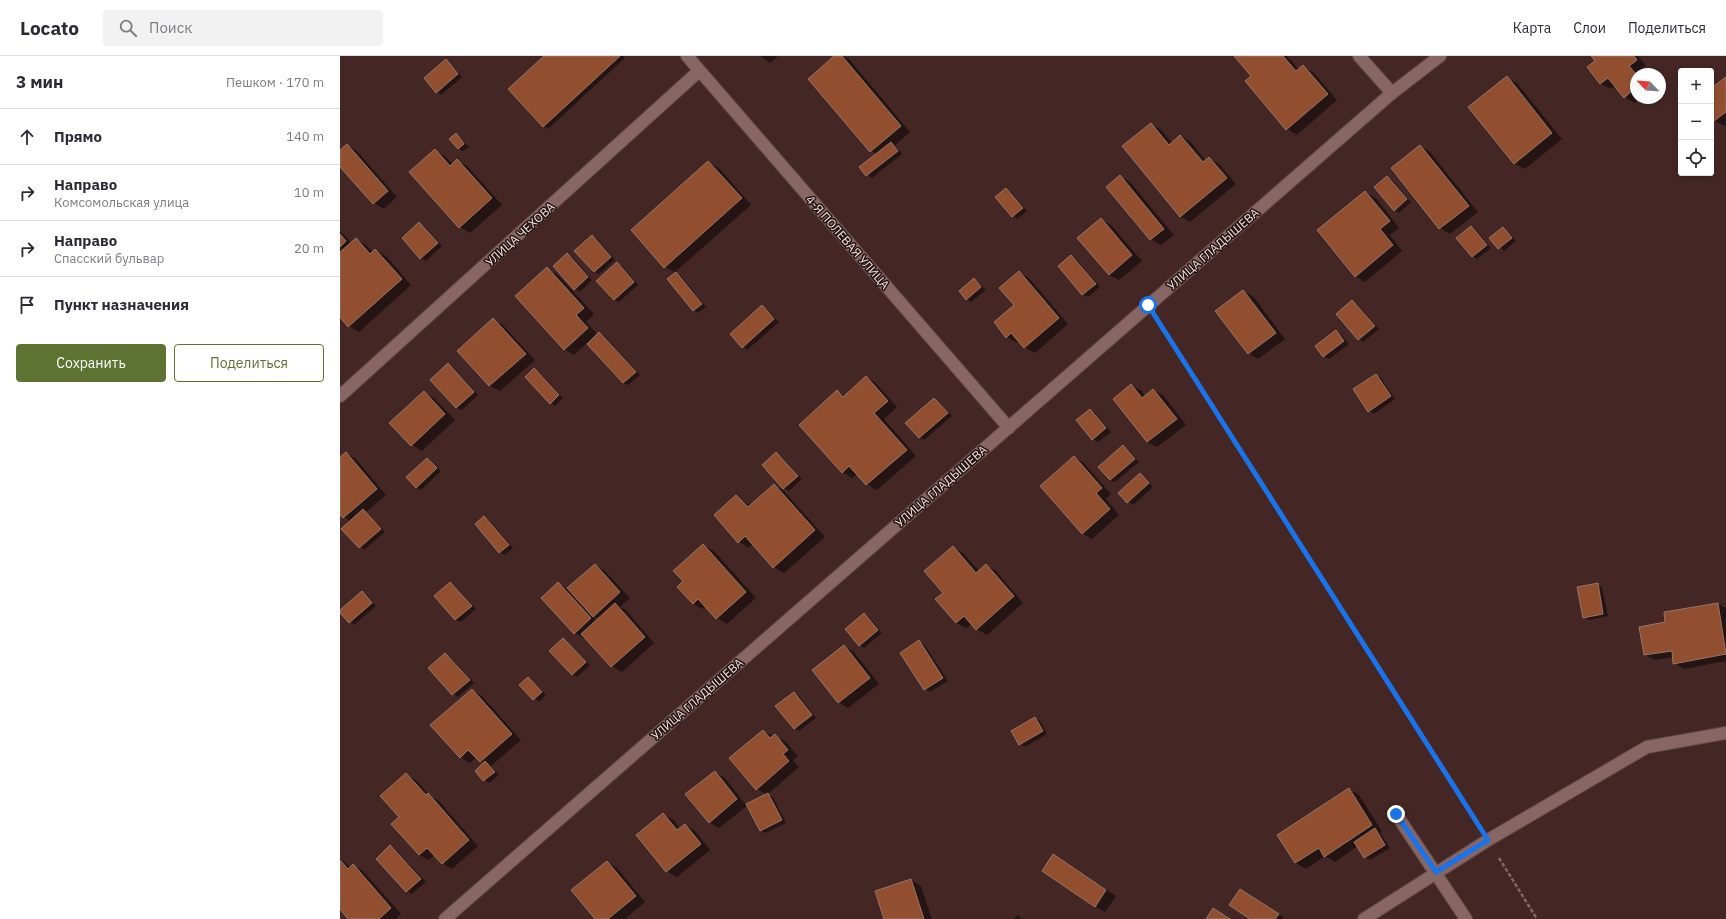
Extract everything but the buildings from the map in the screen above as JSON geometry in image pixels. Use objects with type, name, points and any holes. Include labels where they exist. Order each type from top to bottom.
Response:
[{"type":"street","name":"4-Я ПОЛЕВАЯ УЛИЦА","points":[[687,56],[1009,428]]},
{"type":"street","points":[[1359,56],[1392,93]]},
{"type":"street","name":"УЛИЦА ГЛАДЫШЕВА","points":[[445,919],[1392,93],[1440,56]]},
{"type":"street","name":"УЛИЦА ЧЕХОВА","points":[[340,396],[699,71]]},
{"type":"street","points":[[1364,919],[1488,840],[1647,747],[1726,733]]},
{"type":"street","points":[[1396,814],[1466,919]]},
{"type":"path","points":[[1148,305],[1537,919]]},
{"type":"route","points":[[1148,305],[1488,840],[1436,872],[1396,814]]}]
